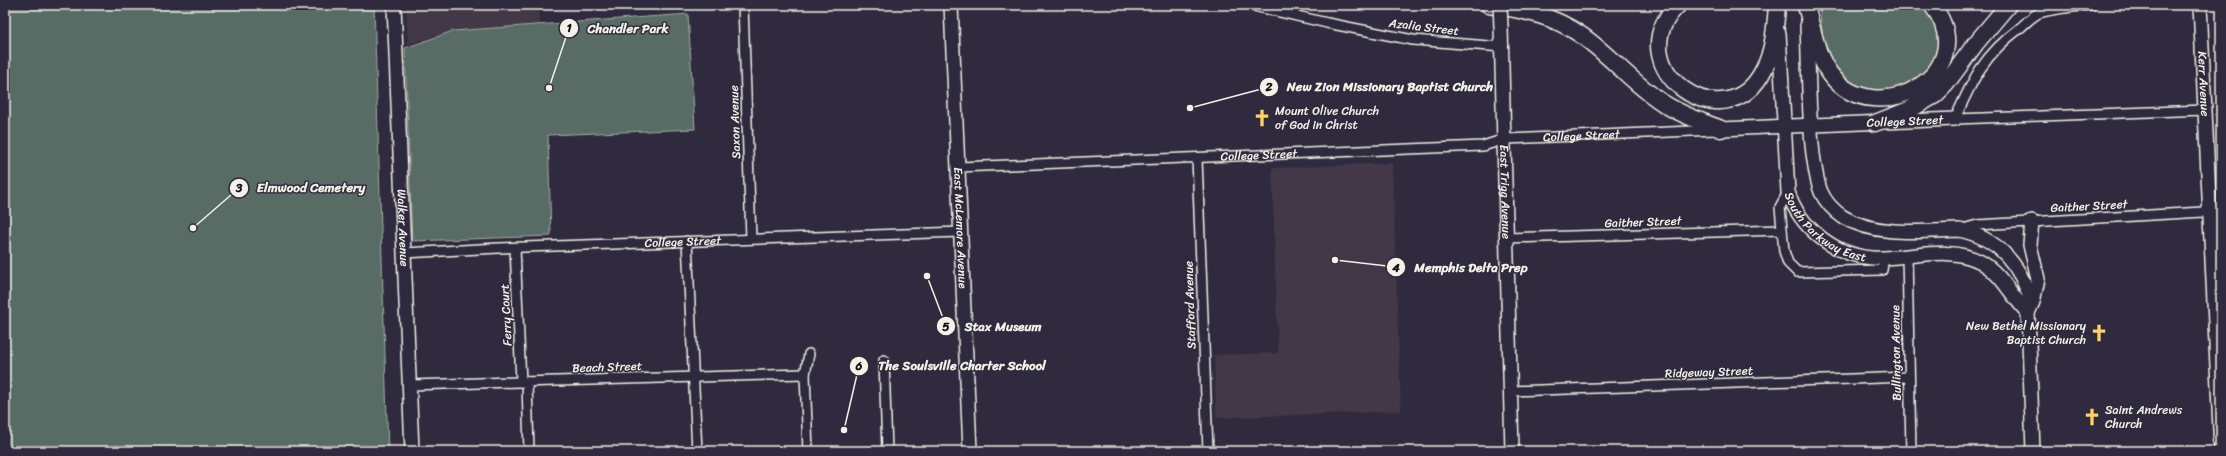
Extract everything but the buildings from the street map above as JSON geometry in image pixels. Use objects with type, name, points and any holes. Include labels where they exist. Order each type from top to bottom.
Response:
[{"type":"highway","points":[[1490,5],[1534,13],[1570,28],[1592,43],[1661,102],[1691,118],[1721,129]]},
{"type":"highway","points":[[1678,5],[1667,20],[1661,33],[1660,50],[1663,66],[1672,81],[1682,91],[1696,98],[1712,101],[1727,100],[1740,95],[1750,88],[1761,75],[1772,48],[1777,6]]},
{"type":"highway","points":[[1806,6],[1820,54],[1832,77],[1850,92],[1866,97],[1885,98],[1915,90],[1929,81],[1939,67],[1946,46],[1945,31],[1941,17],[1932,5]]},
{"type":"highway","points":[[1875,123],[1909,110],[1935,95],[1946,84],[1976,43],[2008,5]]},
{"type":"main road","name":"Walker Avenue","points":[[394,5],[412,451]]},
{"type":"main road","name":"East McLemore Avenue","points":[[951,5],[970,451]]},
{"type":"main road","name":"East Trigg Avenue","points":[[1500,5],[1505,139],[1506,238],[1512,451]]},
{"type":"main road","name":"Kerr Avenue","points":[[2200,5],[2205,110],[2215,212],[2216,340],[2220,407],[2220,451]]},
{"type":"main road","name":"South Parkway East","points":[[1777,6],[1788,192],[1804,221],[1814,233],[1826,242],[1856,254],[1873,258],[1906,255],[1960,255],[1980,262],[2009,287],[2018,302],[2030,308]]},
{"type":"main road","name":"South Parkway East","points":[[1806,6],[1809,125],[1815,170],[1821,193],[1843,217],[1867,226],[1888,231],[1959,230],[1986,239],[2004,252],[2018,268],[2026,283],[2030,308],[2034,451]]},
{"type":"main road","name":"College Street","points":[[1721,129],[1875,123],[1955,118]]},
{"type":"main road","name":"South Parkway East","points":[[2030,308],[2038,279],[2030,246],[2032,221]]},
{"type":"street","name":"Saxon Avenue","points":[[743,5],[751,238]]},
{"type":"street","name":"Azalia Street","points":[[1249,5],[1327,23],[1413,40],[1502,47]]},
{"type":"street","points":[[1955,118],[1970,85],[1987,56],[2008,36],[2038,14],[2056,9],[2091,5]]},
{"type":"street","name":"College Street","points":[[1955,118],[2205,110]]},
{"type":"street","name":"College Street","points":[[958,167],[1482,146],[1505,139],[1721,129]]},
{"type":"street","name":"Stafford Avenue","points":[[1197,158],[1208,451]]},
{"type":"street","points":[[1788,192],[1780,207],[1784,251],[1788,263],[1797,272],[1882,270],[1884,256]]},
{"type":"street","name":"Gaither Street","points":[[1959,230],[1977,225],[2032,221],[2215,212]]},
{"type":"street","name":"Gaither Street","points":[[1506,238],[1782,230]]},
{"type":"street","name":"College Street","points":[[404,254],[751,238],[961,232]]},
{"type":"street","points":[[687,241],[697,451]]},
{"type":"street","name":"Ferry Court","points":[[515,248],[529,451]]},
{"type":"street","name":"Bullington Avenue","points":[[1906,255],[1911,451]]},
{"type":"street","points":[[2216,340],[2221,322]]},
{"type":"street","points":[[808,451],[805,374],[809,354]]},
{"type":"street","points":[[884,360],[887,451]]},
{"type":"street","name":"Beach Street","points":[[410,385],[805,374]]},
{"type":"street","name":"Ridgeway Street","points":[[1510,390],[1908,377]]},
{"type":"shaded area","points":[[406,5],[539,5],[540,25],[453,31],[408,44]]},
{"type":"shaded area","points":[[1392,163],[1401,411],[1216,418],[1214,355],[1278,353],[1272,168]]},
{"type":"green space","points":[[5,5],[374,5],[388,451],[5,451]]},
{"type":"green space","points":[[1819,5],[1923,5],[1938,27],[1939,49],[1926,76],[1895,92],[1859,89],[1830,64],[1823,39]]},
{"type":"green space","points":[[688,14],[695,129],[548,135],[551,236],[412,241],[405,48],[453,31]]},
{"type":"place","name":"Chandler Park","points":[[549,88]]},
{"type":"place","name":"New Zion Missionary Baptist Church","points":[[1190,108]]},
{"type":"place","name":"Mount Olive Church of God in Christ","points":[[1262,118]]},
{"type":"place","name":"Elmwood Cemetery","points":[[193,228]]},
{"type":"place","name":"Memphis Delta Prep","points":[[1335,260]]},
{"type":"place","name":"Stax Museum","points":[[927,276]]},
{"type":"place","name":"New Bethel Missionary Baptist Church","points":[[2099,333]]},
{"type":"place","name":"Saint Andrews Church","points":[[2092,417]]},
{"type":"place","name":"The Soulsville Charter School","points":[[844,430]]}]
